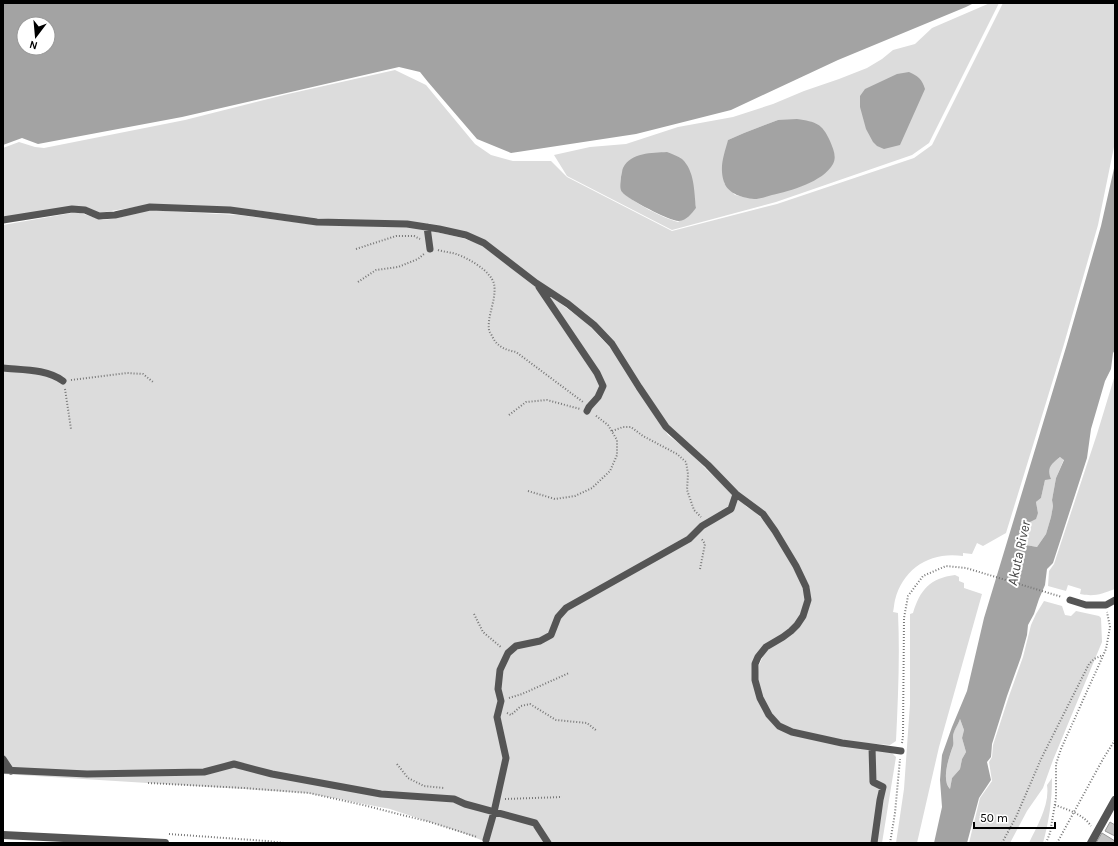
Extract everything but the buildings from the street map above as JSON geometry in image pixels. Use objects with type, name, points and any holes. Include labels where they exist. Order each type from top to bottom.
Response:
[{"type":"street","points":[[1092,843],[1115,800]]},
{"type":"street","points":[[3,835],[165,843]]},
{"type":"lane","points":[[3,220],[72,209],[85,210],[99,216],[115,215],[150,207],[230,210],[317,222],[407,224],[466,235],[484,243],[536,283],[568,304],[594,325],[612,344],[666,427],[708,465],[736,494],[762,514],[775,531],[796,566],[806,587],[808,600],[803,616],[797,625],[783,638],[766,647],[758,657],[755,664],[755,680],[760,698],[769,715],[779,726],[792,732],[842,743],[901,751]]},
{"type":"lane","points":[[427,227],[430,245]]},
{"type":"lane","points":[[536,283],[597,373],[603,386],[598,397],[588,409]]},
{"type":"lane","points":[[3,368],[44,372],[58,376],[63,381]]},
{"type":"lane","points":[[486,840],[506,758],[497,717],[501,701],[498,689],[500,670],[508,653],[516,646],[540,641],[551,635],[558,617],[566,608],[689,539],[704,525],[731,509],[736,494]]},
{"type":"lane","points":[[1070,600],[1086,605],[1106,605],[1115,600]]},
{"type":"lane","points":[[872,747],[873,782],[883,787],[874,843]]},
{"type":"lane","points":[[3,759],[11,771]]},
{"type":"lane","points":[[3,770],[87,774],[204,772],[234,764],[272,774],[381,794],[454,799],[465,804],[535,823],[548,843]]},
{"type":"path","points":[[356,249],[396,236],[414,236],[430,245],[457,254],[473,262],[487,272],[494,283],[494,297],[489,330],[496,342],[506,350],[516,352],[608,425],[617,440],[617,455],[610,471],[592,488],[575,496],[555,500],[528,490]]},
{"type":"path","points":[[358,282],[376,270],[398,267],[418,259],[430,245]]},
{"type":"path","points":[[71,429],[63,381],[128,373],[143,374],[153,382]]},
{"type":"path","points":[[509,415],[526,402],[547,400],[588,409]]},
{"type":"path","points":[[612,431],[623,427],[631,427],[643,436],[677,454],[686,462],[688,474],[687,490],[694,510],[704,525],[701,538],[705,544],[700,569]]},
{"type":"path","points":[[890,843],[895,813],[903,736],[904,618],[908,596],[922,576],[946,566],[966,568],[1070,600]]},
{"type":"path","points":[[1046,843],[1050,833],[1056,798],[1056,764],[1106,649],[1110,627],[1106,605]]},
{"type":"path","points":[[474,614],[483,632],[508,653]]},
{"type":"path","points":[[1002,843],[1016,817],[1041,759],[1089,664],[1094,659],[1104,655]]},
{"type":"path","points":[[501,701],[522,694],[568,673]]},
{"type":"path","points":[[499,711],[511,714],[521,706],[530,704],[556,720],[587,723],[597,731]]},
{"type":"path","points":[[1057,843],[1073,812],[1115,740]]},
{"type":"path","points":[[397,764],[408,778],[424,786],[449,789]]},
{"type":"path","points":[[142,782],[309,793],[430,822],[486,840]]},
{"type":"path","points":[[498,794],[505,800],[562,797]]},
{"type":"path","points":[[1055,805],[1086,819]]},
{"type":"shaded area","points":[[990,3],[999,3],[929,143],[912,155],[776,202],[672,230],[567,176],[554,155],[590,147],[626,144],[678,127],[733,117],[773,104],[867,68],[893,50],[915,44],[932,28]],"holes":[[[778,120],[755,199],[735,195],[724,183],[728,140]],[[690,171],[696,208],[678,222],[649,210],[622,192]]]},
{"type":"shaded area","points":[[1003,3],[1115,3],[1115,142],[1098,225],[1064,344],[1006,533],[983,546],[977,543],[972,554],[963,553],[963,556],[940,556],[920,564],[904,579],[899,589],[893,612],[898,613],[899,629],[896,741],[890,745],[852,742],[791,729],[783,725],[771,713],[763,699],[757,679],[759,665],[765,652],[795,631],[810,604],[810,588],[800,569],[775,527],[669,427],[616,347],[502,255],[452,229],[303,217],[248,209],[148,205],[99,213],[87,207],[3,217],[3,148],[19,142],[44,148],[185,120],[288,94],[395,70],[426,85],[475,144],[491,155],[513,161],[551,161],[567,177],[672,231],[777,204],[914,158],[932,145]]},
{"type":"shaded area","points":[[147,210],[239,215],[318,225],[415,227],[462,238],[480,244],[534,286],[587,323],[613,351],[668,435],[690,452],[747,507],[755,512],[770,526],[803,586],[805,604],[802,614],[794,625],[758,653],[758,700],[766,716],[776,727],[891,752],[896,757],[882,843],[489,843],[390,809],[307,793],[3,774],[3,225],[77,212],[103,220],[118,218]]},
{"type":"shaded area","points":[[1115,375],[1115,589],[1098,594],[1085,595],[1080,594],[1081,589],[1068,585],[1066,591],[1048,586],[1049,571],[1054,564]]},
{"type":"shaded area","points":[[1060,457],[1064,459],[1056,478],[1052,500],[1053,506],[1046,534],[1037,547],[1026,545],[1025,531],[1031,520],[1038,513],[1036,502],[1041,498],[1049,466]]},
{"type":"shaded area","points":[[955,575],[959,577],[959,581],[964,583],[964,588],[982,594],[939,747],[917,843],[896,843],[904,789],[910,704],[910,614],[913,613],[919,598],[927,586],[939,579]]},
{"type":"shaded area","points":[[1044,601],[1062,606],[1065,615],[1071,616],[1076,611],[1099,616],[1101,618],[1102,642],[1053,760],[1043,788],[1027,811],[1010,843],[969,843],[980,798],[992,781],[989,762],[992,757],[993,745],[1023,657],[1031,625]]},
{"type":"shaded area","points":[[960,719],[964,730],[962,738],[966,752],[962,759],[960,769],[952,778],[950,789],[947,785],[946,774],[953,745],[954,732]]},
{"type":"shaded area","points":[[1052,778],[1050,811],[1043,843],[1029,843],[1045,808],[1047,800],[1047,785]]},
{"type":"water","points":[[3,3],[974,3],[838,60],[731,110],[636,134],[511,153],[477,139],[420,72],[399,67],[182,117],[38,144],[22,138],[3,145]]},
{"type":"water","points":[[909,72],[919,78],[925,89],[900,145],[884,149],[877,146],[873,142],[866,129],[860,107],[860,96],[865,89],[897,74]]},
{"type":"water","points":[[797,119],[818,124],[824,130],[835,155],[833,164],[828,170],[822,176],[806,185],[761,198],[745,198],[736,195],[729,190],[724,182],[722,171],[728,140],[778,120]]},
{"type":"water","points":[[667,152],[682,159],[692,176],[696,208],[687,218],[679,221],[668,218],[640,205],[622,192],[620,185],[623,169],[631,159],[642,154]]},
{"type":"water","name":"Akuta River","points":[[1115,164],[1115,350],[1113,353],[1111,369],[1105,381],[1091,429],[1087,458],[1053,563],[1047,569],[1045,585],[1034,614],[1028,625],[1021,657],[992,744],[991,757],[987,762],[991,780],[979,798],[967,843],[934,843],[942,807],[940,780],[942,755],[967,691],[984,618],[1101,226]],"holes":[[[1060,457],[1064,460],[1056,478],[1052,500],[1053,506],[1046,534],[1037,547],[1026,545],[1024,539],[1028,523],[1036,519],[1038,513],[1036,502],[1041,498],[1045,480],[1051,479],[1049,471],[1051,466]],[[960,719],[964,730],[962,738],[966,752],[962,759],[960,769],[952,778],[950,789],[947,785],[946,774],[953,745],[954,732]]]}]
